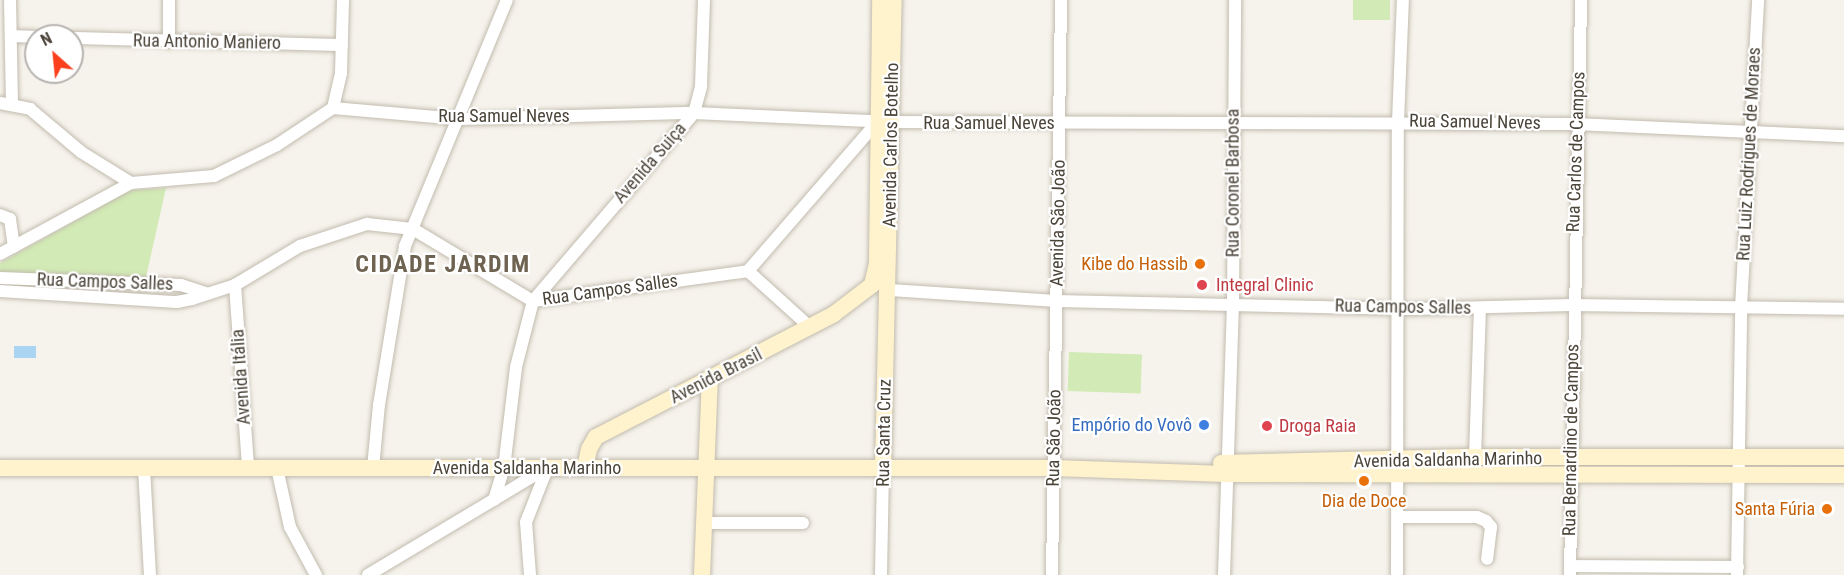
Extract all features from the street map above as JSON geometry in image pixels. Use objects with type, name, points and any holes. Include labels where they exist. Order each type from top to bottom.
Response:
[{"type":"main road","name":"Avenida Carlos Botelho","points":[[880,0],[889,298]]},
{"type":"main road","name":"Avenida Carlos Botelho","points":[[877,264],[884,122],[894,0]]},
{"type":"main road","points":[[863,295],[872,285],[877,264]]},
{"type":"main road","points":[[877,264],[889,298]]},
{"type":"main road","points":[[863,295],[889,298]]},
{"type":"main road","name":"Avenida Brasil","points":[[585,468],[588,449],[596,437],[810,327],[863,295]]},
{"type":"main road","name":"Rua Santa Cruz","points":[[883,468],[889,298]]},
{"type":"main road","points":[[702,575],[710,379]]},
{"type":"main road","name":"Avenida Saldanha Marinho","points":[[1397,468],[1475,457],[1738,477],[1844,475]]},
{"type":"main road","name":"Avenida Saldanha Marinho","points":[[0,468],[1397,468],[1570,466],[1844,457]]},
{"type":"street","points":[[10,0],[11,36],[6,102],[30,109],[81,152],[131,183]]},
{"type":"street","points":[[169,0],[169,42]]},
{"type":"street","points":[[0,254],[131,183],[214,176],[276,145],[333,108],[341,73],[343,0]]},
{"type":"street","points":[[373,468],[379,405],[405,246],[507,0]]},
{"type":"street","name":"Avenida Suiça","points":[[533,301],[693,112],[701,86],[704,0]]},
{"type":"street","name":"Avenida São João","points":[[1057,301],[1061,0]]},
{"type":"street","name":"Rua Coronel Barbosa","points":[[1224,575],[1225,468],[1233,304],[1235,0]]},
{"type":"street","points":[[1397,575],[1398,122],[1403,0]]},
{"type":"street","name":"Rua Carlos de Campos","points":[[1572,305],[1581,0]]},
{"type":"street","name":"Rua Luiz Rodrigues de Moraes","points":[[1738,571],[1737,459],[1741,308],[1758,0]]},
{"type":"street","points":[[11,36],[24,37]]},
{"type":"street","name":"Rua Antonio Maniero","points":[[84,39],[342,45]]},
{"type":"street","name":"Rua Samuel Neves","points":[[333,108],[459,119],[693,112],[884,122],[1576,123],[1844,136]]},
{"type":"street","points":[[810,327],[748,271],[884,122]]},
{"type":"street","points":[[0,215],[10,219],[14,248]]},
{"type":"street","name":"Rua Campos Salles","points":[[0,291],[177,302],[235,285],[300,246],[367,224],[413,229],[533,301],[748,271]]},
{"type":"street","name":"Rua Campos Salles","points":[[0,278],[181,285],[208,294]]},
{"type":"street","points":[[45,279],[45,293]]},
{"type":"street","name":"Avenida Itália","points":[[235,285],[248,468]]},
{"type":"street","name":"Rua Campos Salles","points":[[889,298],[1480,309],[1572,305],[1844,309]]},
{"type":"street","points":[[494,500],[504,468],[516,367],[533,301]]},
{"type":"street","name":"Rua São João","points":[[1052,575],[1057,301]]},
{"type":"street","name":"Rua Bernardino de Campos","points":[[1570,571],[1572,305]]},
{"type":"street","points":[[1475,457],[1480,309]]},
{"type":"street","points":[[144,468],[150,575]]},
{"type":"street","points":[[277,468],[290,526],[316,575]]},
{"type":"street","points":[[368,575],[547,468]]},
{"type":"street","points":[[530,575],[526,522],[547,468]]},
{"type":"street","name":"Rua Santa Cruz","points":[[881,575],[883,468]]},
{"type":"street","points":[[1398,517],[1477,517],[1486,521],[1491,527],[1487,559]]},
{"type":"street","points":[[703,523],[803,523]]},
{"type":"street","points":[[1570,571],[1738,571]]},
{"type":"green space","points":[[1353,0],[1390,0],[1390,20],[1353,20]]},
{"type":"green space","points":[[166,188],[146,277],[0,272],[0,263],[130,190]]},
{"type":"green space","points":[[1069,352],[1142,355],[1141,394],[1068,391]]},
{"type":"water","points":[[14,346],[36,346],[36,358],[14,358]]},
{"type":"place","name":"Kibe do Hassib","points":[[1200,264]]},
{"type":"place","name":"Integral Clinic","points":[[1202,285]]},
{"type":"place","name":"Empório do Vovô","points":[[1204,425]]},
{"type":"place","name":"Droga Raia","points":[[1267,426]]},
{"type":"place","name":"Dia de Doce","points":[[1364,481]]},
{"type":"place","name":"Santa Fúria","points":[[1827,509]]},
{"type":"district","name":"CIDADE JARDIM","points":[[443,265]]}]
